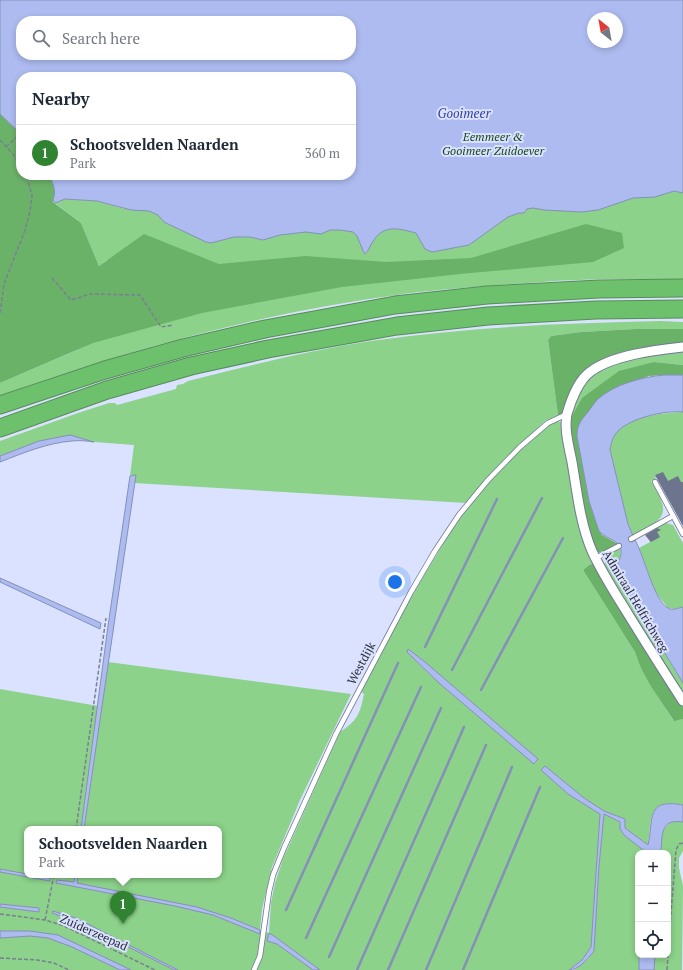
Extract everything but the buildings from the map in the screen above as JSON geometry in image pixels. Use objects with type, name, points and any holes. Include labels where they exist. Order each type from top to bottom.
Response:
[{"type":"highway","points":[[0,405],[104,370],[183,348],[265,329],[395,305],[487,295],[599,289],[683,288]]},
{"type":"highway","points":[[0,428],[107,390],[191,366],[268,349],[397,326],[488,316],[596,310],[683,309]]},
{"type":"street","name":"Admiraal Helfrichweg","points":[[683,347],[641,353],[613,360],[606,362],[589,372],[575,393],[567,414],[566,429],[587,538],[605,577],[683,701]]},
{"type":"lane","name":"Westdijk","points":[[254,970],[260,956],[269,892],[273,875],[284,848],[336,734],[411,592],[459,515],[488,480],[520,447],[548,423],[567,414]]},
{"type":"lane","points":[[655,482],[683,534]]},
{"type":"lane","points":[[631,540],[673,516]]},
{"type":"lane","points":[[596,558],[619,546]]},
{"type":"path","points":[[6,147],[16,138]]},
{"type":"path","points":[[0,140],[16,159]]},
{"type":"path","points":[[0,313],[4,284],[25,230],[30,212],[32,195],[28,180]]},
{"type":"path","points":[[52,278],[71,300],[90,294],[140,295],[161,327],[173,325]]},
{"type":"path","points":[[76,826],[106,618]]},
{"type":"path","points":[[670,922],[676,850],[679,844],[683,843]]},
{"type":"path","points":[[45,920],[54,878]]},
{"type":"path","name":"Zuiderzeepad","points":[[0,914],[45,920],[64,926],[155,970]]},
{"type":"path","points":[[0,958],[54,962],[69,970]]},
{"type":"path","points":[[667,970],[668,958]]},
{"type":"green space","name":"Gooimeer","points":[[683,0],[683,280],[604,279],[553,281],[430,291],[352,302],[301,311],[199,334],[99,363],[0,396],[0,383],[77,350],[107,260],[99,266],[81,223],[55,203],[65,199],[97,201],[125,209],[318,180],[356,180],[356,72],[351,72],[351,60],[356,60],[356,21]]},
{"type":"green space","points":[[0,114],[16,129],[16,180],[51,180],[54,188],[53,202],[81,223],[99,266],[144,234],[219,264],[306,256],[386,262],[471,258],[586,224],[622,233],[624,248],[593,262],[460,274],[342,287],[202,313],[93,343],[0,383]]},
{"type":"green space","points":[[661,321],[683,322],[683,329],[635,329],[581,332],[551,336],[548,340],[558,415],[545,421],[495,469],[466,503],[134,483],[136,475],[130,476],[134,445],[94,442],[70,435],[18,449],[0,456],[0,441],[78,413],[109,403],[115,403],[117,405],[176,389],[177,385],[188,381],[325,349],[407,336],[480,329],[588,323]]},
{"type":"green space","points":[[635,329],[683,329],[683,344],[593,366],[567,412],[560,416],[558,415],[548,340],[551,336],[581,332]]},
{"type":"green space","points":[[683,349],[683,365],[654,362],[570,420],[580,389],[586,380],[595,372],[618,361],[632,357]]},
{"type":"green space","points":[[654,362],[683,365],[683,375],[649,376],[614,389],[598,400],[577,436],[589,501],[599,531],[602,535],[618,544],[603,553],[597,552],[591,543],[568,430],[570,420],[582,398],[619,371]]},
{"type":"green space","points":[[683,412],[683,525],[655,474],[656,478],[651,481],[661,501],[663,512],[661,517],[652,525],[633,536],[628,524],[610,450],[612,440],[618,431],[640,418]]},
{"type":"green space","points":[[556,421],[561,422],[564,425],[595,563],[589,565],[583,570],[635,652],[647,679],[673,720],[683,719],[683,805],[663,804],[657,807],[651,819],[648,845],[625,828],[625,819],[604,811],[584,798],[545,766],[542,770],[568,794],[600,814],[591,947],[582,960],[569,970],[0,970],[0,689],[98,706],[81,826],[24,826],[24,878],[75,878],[74,882],[76,882],[77,878],[222,878],[222,826],[84,826],[108,662],[351,694],[300,800],[272,867],[262,909],[260,930],[269,933],[271,903],[275,883],[283,859],[340,732],[354,720],[359,712],[364,694],[360,691],[423,577],[467,508],[486,486],[538,433]],"holes":[[[409,650],[425,662],[537,759],[535,764],[439,683],[419,664]]]},
{"type":"green space","points":[[666,523],[673,525],[683,543],[683,607],[674,609],[668,608],[656,593],[639,548],[650,542],[646,535],[658,526]]},
{"type":"green space","points":[[620,548],[620,556],[616,569],[628,595],[683,683],[683,696],[606,573],[605,560],[609,555]]},
{"type":"green space","points":[[595,563],[683,704],[683,719],[674,721],[657,696],[642,670],[635,652],[583,570],[589,565]]},
{"type":"green space","points":[[604,814],[620,822],[620,829],[624,835],[644,850],[635,850],[635,958],[639,958],[639,970],[574,970],[588,959],[594,951],[599,866]]},
{"type":"green space","points":[[673,821],[683,822],[683,851],[679,858],[679,868],[683,886],[682,970],[654,970],[655,958],[671,958],[671,850],[661,850],[663,831]]},
{"type":"water","name":"Gooimeer","points":[[0,0],[683,0],[683,193],[674,191],[655,197],[633,198],[598,210],[582,212],[533,208],[527,209],[524,213],[519,213],[508,217],[469,245],[432,252],[425,249],[416,233],[397,229],[386,230],[381,233],[376,237],[365,254],[357,236],[353,232],[340,230],[330,230],[321,234],[306,232],[280,235],[263,240],[250,237],[234,237],[211,243],[164,222],[158,215],[149,211],[131,210],[97,201],[65,199],[55,203],[53,199],[55,193],[54,187],[51,180],[356,180],[356,72],[16,72],[16,129],[0,114]]},
{"type":"water","points":[[683,375],[683,412],[667,412],[631,422],[616,433],[612,440],[610,450],[628,524],[633,536],[630,538],[632,542],[635,540],[658,597],[663,604],[671,609],[683,607],[683,683],[617,575],[616,571],[621,555],[620,547],[617,543],[599,531],[589,501],[577,436],[581,420],[597,401],[612,389],[647,377]]},
{"type":"water","points":[[70,435],[94,442],[75,441],[53,444],[0,462],[0,456],[39,441]]},
{"type":"water","points":[[136,475],[84,826],[81,826],[108,626],[130,476]]},
{"type":"water","points":[[0,578],[101,623],[100,629],[0,582]]},
{"type":"water","points":[[408,649],[538,759],[534,764],[439,683],[407,652]]},
{"type":"water","points":[[545,766],[584,798],[604,811],[625,819],[625,828],[648,845],[652,819],[657,808],[662,805],[683,805],[683,822],[675,821],[666,826],[662,835],[661,850],[643,850],[624,835],[620,829],[620,822],[604,814],[599,866],[594,951],[586,961],[572,970],[569,970],[582,960],[591,947],[600,814],[568,794],[541,770]]},
{"type":"water","points":[[0,869],[24,873],[24,876],[0,872]]},
{"type":"water","points":[[33,878],[50,878],[50,881]]},
{"type":"water","points":[[75,878],[78,878],[77,883],[197,907],[231,918],[260,930],[260,934],[213,915],[175,906],[56,883],[57,880],[74,882]]},
{"type":"water","points":[[0,904],[39,908],[39,912],[0,907]]},
{"type":"water","points":[[53,911],[76,918],[178,970],[174,970],[83,924],[52,913]]},
{"type":"water","points":[[0,931],[30,931],[58,935],[131,970],[120,970],[72,947],[48,938],[30,936],[0,938]]},
{"type":"water","points":[[269,933],[320,970],[313,970],[277,944],[267,941]]},
{"type":"water","points":[[639,958],[655,958],[654,970],[639,970]]},
{"type":"waterway","points":[[452,670],[542,498]]},
{"type":"waterway","points":[[425,647],[497,499]]},
{"type":"waterway","points":[[481,690],[563,538]]},
{"type":"waterway","points":[[286,910],[398,663]]},
{"type":"waterway","points":[[306,938],[421,687]]},
{"type":"waterway","points":[[329,957],[441,708]]},
{"type":"waterway","points":[[357,970],[464,727]]},
{"type":"waterway","points":[[388,970],[486,745]]},
{"type":"waterway","points":[[426,970],[512,767]]},
{"type":"waterway","points":[[463,970],[540,787]]},
{"type":"place","name":"Schootsvelden Naarden","points":[[123,924]]},
{"type":"park label","name":"Eemmeer & Gooimeer Zuidoever","points":[[493,143]]}]
